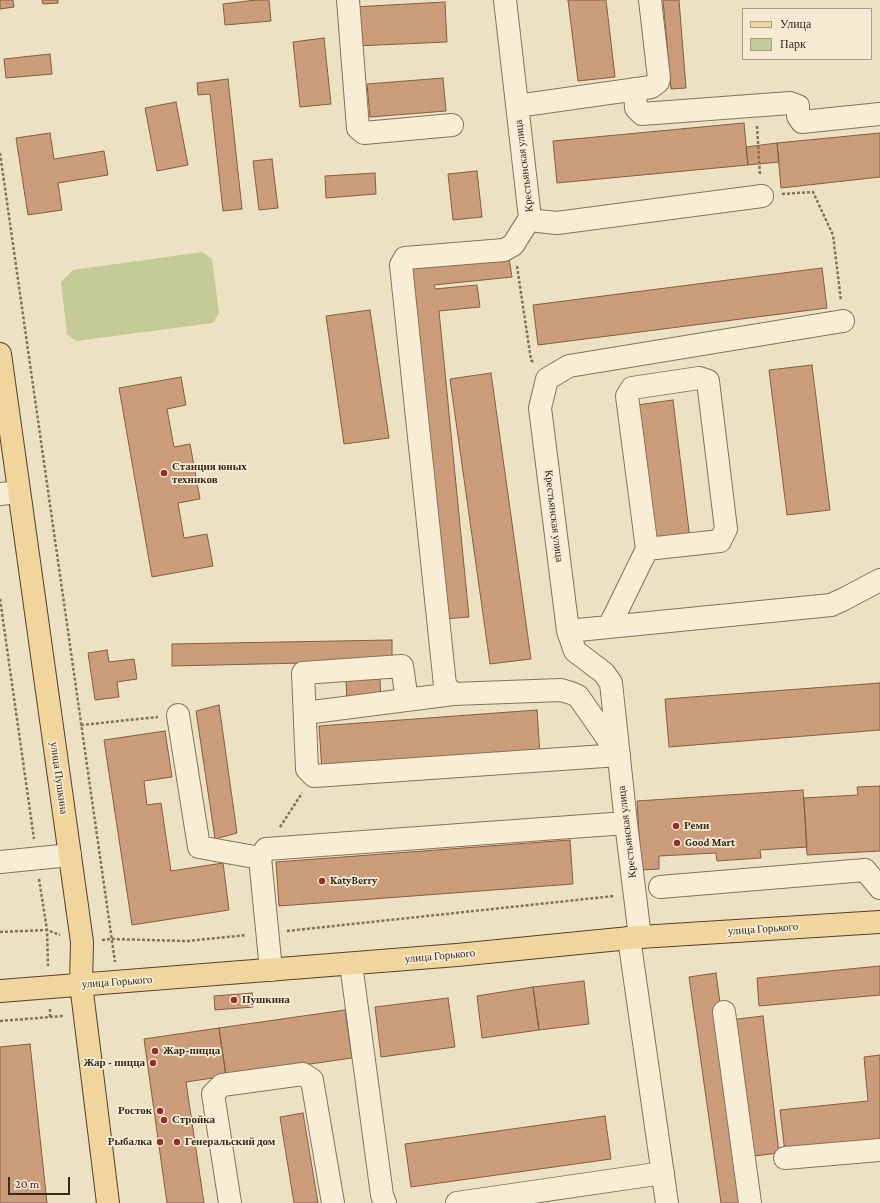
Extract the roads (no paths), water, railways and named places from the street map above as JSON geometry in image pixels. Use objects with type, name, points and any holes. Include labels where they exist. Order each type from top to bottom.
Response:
[{"type":"main road","name":"улица Пушкина","points":[[0,354],[10,493],[70,855],[82,942],[81,984],[84,1013],[108,1203]]},
{"type":"main road","name":"улица Горького","points":[[0,991],[457,955],[635,937],[880,922]]},
{"type":"lane","points":[[348,0],[358,128],[364,133],[452,125]]},
{"type":"lane","name":"Крестьянская улица","points":[[505,0],[530,218],[538,221],[557,223],[762,196]]},
{"type":"lane","points":[[517,106],[651,87],[658,82],[659,78],[650,0]]},
{"type":"lane","points":[[635,89],[636,108],[642,114],[790,103],[798,106],[798,116],[802,122],[880,114]]},
{"type":"lane","points":[[453,694],[445,685],[401,265],[405,258],[504,250],[513,246],[530,218]]},
{"type":"lane","name":"Крестьянская улица","points":[[667,1203],[635,937],[635,893],[611,683],[604,673],[575,651],[568,631],[540,408],[547,379],[569,366],[843,321]]},
{"type":"lane","points":[[609,627],[648,549],[627,396],[632,388],[699,378],[708,381],[726,529],[720,541],[648,549]]},
{"type":"lane","points":[[568,631],[831,605],[875,589]]},
{"type":"lane","points":[[407,700],[402,666],[303,673],[307,770],[314,776],[619,755]]},
{"type":"lane","points":[[305,713],[453,694],[561,690],[578,696],[619,755]]},
{"type":"lane","points":[[178,714],[199,847],[263,853],[626,823]]},
{"type":"lane","points":[[263,853],[267,933],[271,970]]},
{"type":"lane","points":[[0,862],[70,855]]},
{"type":"lane","points":[[660,887],[865,870],[880,888]]},
{"type":"lane","points":[[351,964],[382,1195],[385,1203]]},
{"type":"lane","points":[[724,1012],[750,1203]]},
{"type":"lane","points":[[230,1203],[213,1094],[222,1085],[303,1074],[312,1080],[334,1203]]},
{"type":"lane","points":[[785,1158],[880,1150]]},
{"type":"lane","points":[[457,1203],[663,1173]]},
{"type":"place","name":"Станция юных техников","points":[[164,473]]},
{"type":"place","name":"Реми","points":[[676,826]]},
{"type":"place","name":"Good Mart","points":[[677,843]]},
{"type":"place","name":"KatyBerry","points":[[322,881]]},
{"type":"place","name":"Пушкина","points":[[234,1000]]},
{"type":"place","name":"Жар-пицца","points":[[155,1051]]},
{"type":"place","name":"Жар - пицца","points":[[153,1063]]},
{"type":"place","name":"Росток","points":[[160,1111]]},
{"type":"place","name":"Стройка","points":[[164,1120]]},
{"type":"place","name":"Рыбалка","points":[[160,1142]]},
{"type":"place","name":"Генеральский дом","points":[[177,1142]]}]
